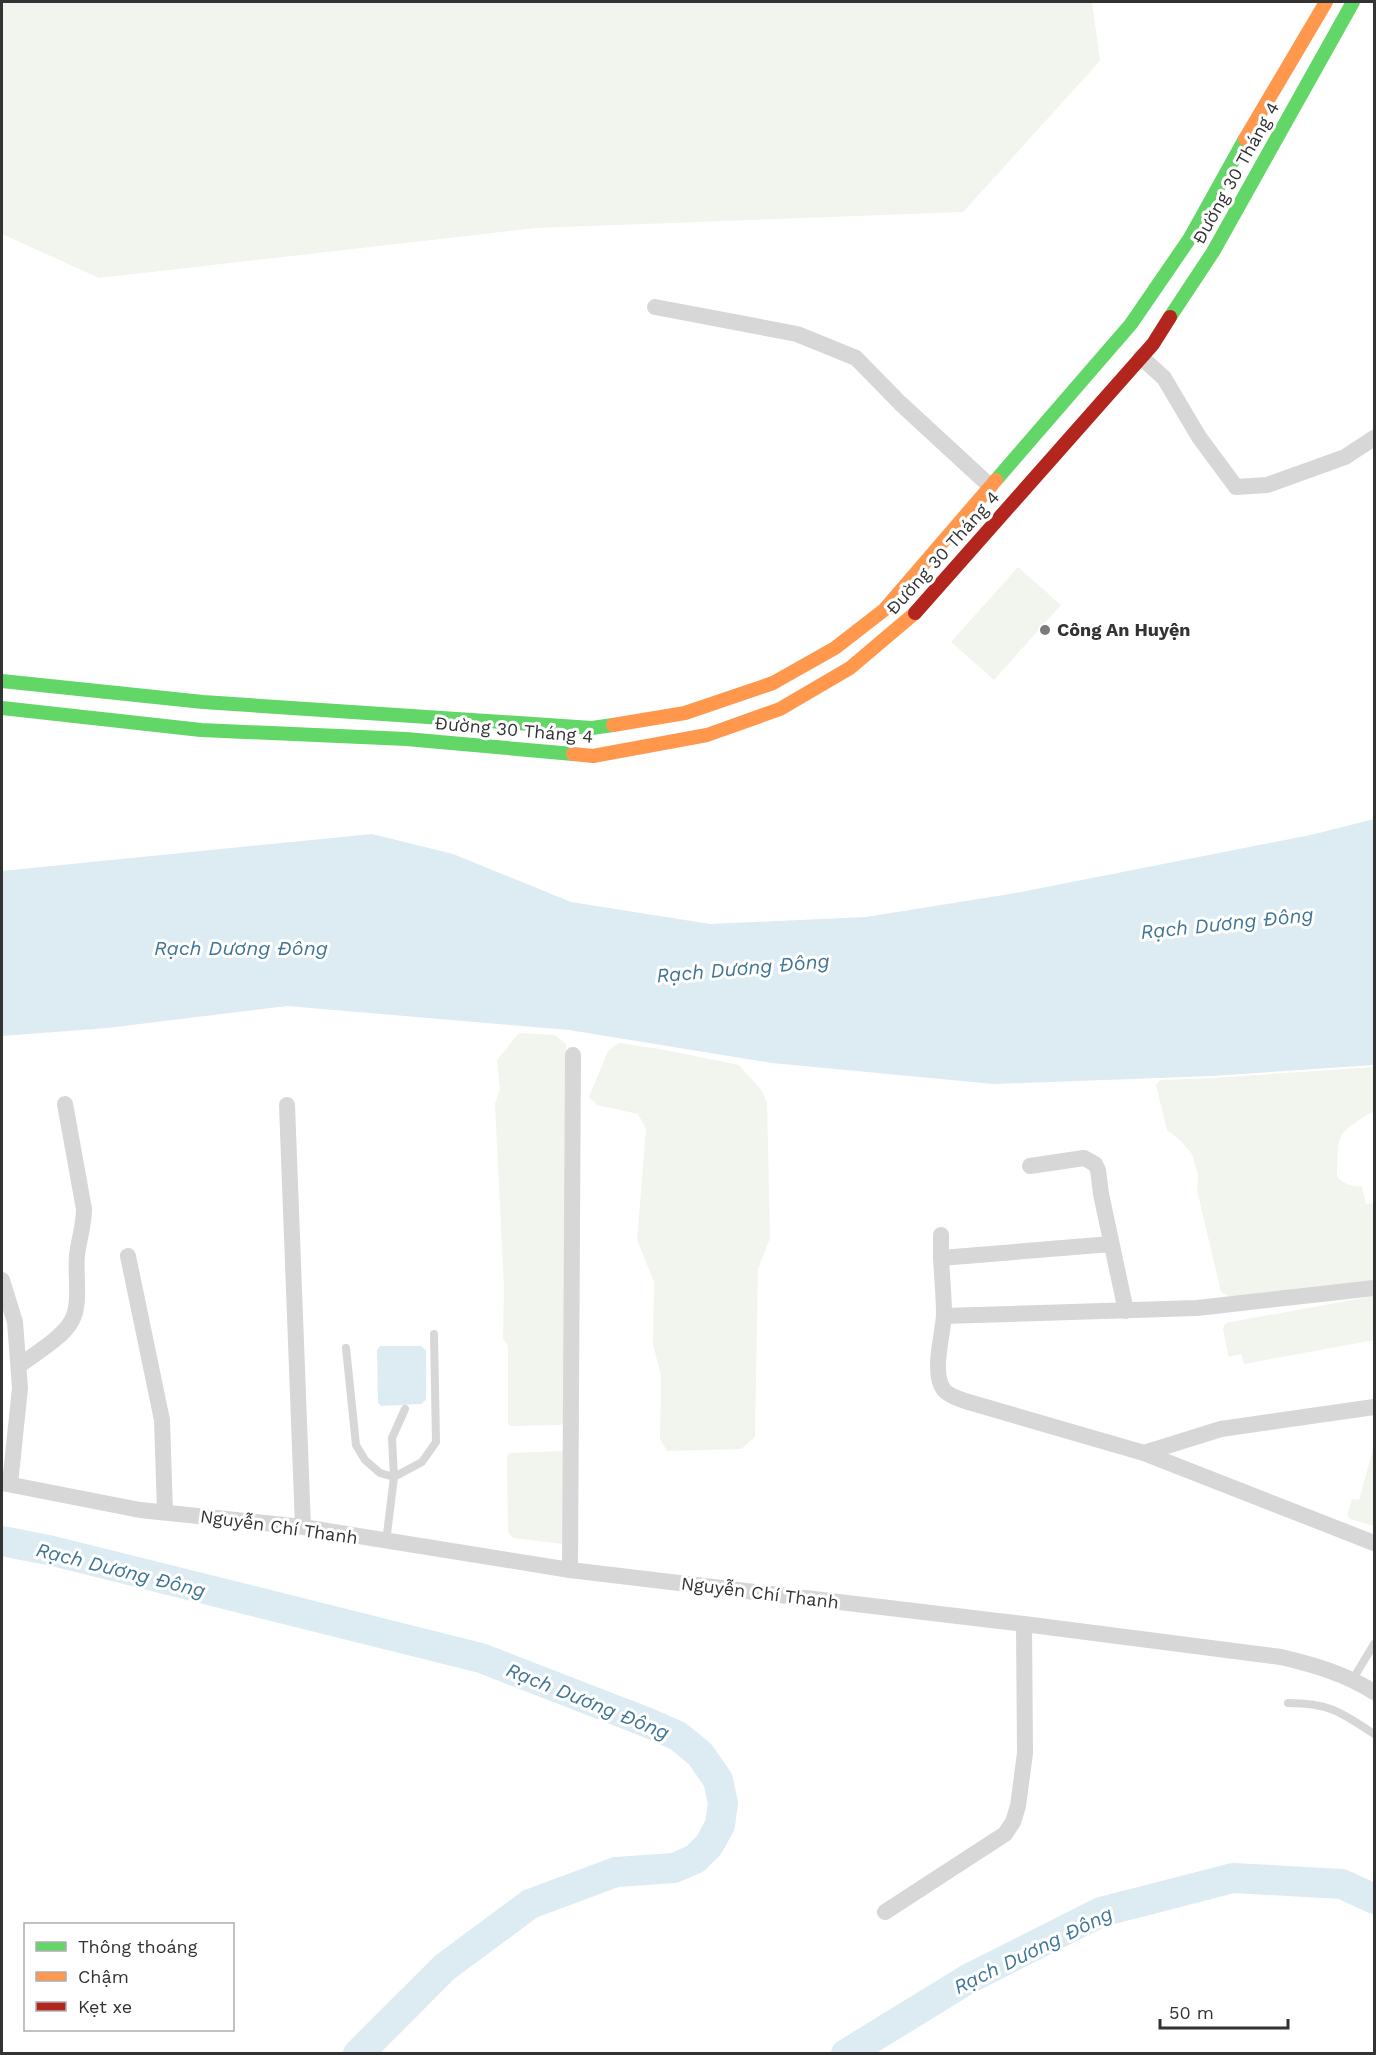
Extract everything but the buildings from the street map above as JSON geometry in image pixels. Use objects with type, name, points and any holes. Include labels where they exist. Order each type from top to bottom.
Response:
[{"type":"main road","name":"Đường 30 Tháng 4","points":[[2,681],[202,716],[406,739],[593,742],[707,735],[780,709],[850,668],[901,627],[1130,348],[1131,324],[1190,238],[1238,151],[1326,2]]},
{"type":"main road","name":"Đường 30 Tháng 4","points":[[2,708],[202,716],[593,742],[773,683],[835,648],[884,610],[990,486],[1130,348],[1153,344],[1213,252],[1353,2]]},
{"type":"main road","points":[[884,610],[901,627]]},
{"type":"street","points":[[655,307],[797,334],[856,358],[900,403],[990,486]]},
{"type":"street","points":[[1130,348],[1164,378],[1199,437],[1236,487],[1267,484],[1289,477],[1345,458],[1374,441]]},
{"type":"street","points":[[570,1570],[573,1055]]},
{"type":"street","points":[[19,1366],[63,1332],[72,1321],[76,1311],[77,1253],[84,1224],[84,1209],[65,1104]]},
{"type":"street","points":[[287,1105],[303,1527]]},
{"type":"street","points":[[1030,1166],[1084,1158],[1095,1164],[1098,1170],[1110,1244],[1126,1311]]},
{"type":"street","points":[[941,1235],[944,1316],[939,1342],[939,1380],[951,1396],[1144,1453],[1374,1543]]},
{"type":"street","points":[[941,1258],[1110,1244]]},
{"type":"street","points":[[128,1256],[162,1420],[165,1512]]},
{"type":"street","points":[[2,1280],[15,1322],[20,1388],[6,1483]]},
{"type":"street","points":[[944,1316],[1197,1308],[1374,1288]]},
{"type":"street","points":[[1144,1453],[1221,1429],[1374,1407]]},
{"type":"street","name":"Nguyễn Chí Thanh","points":[[6,1483],[140,1510],[303,1527],[570,1570],[1281,1657],[1353,1678],[1374,1692]]},
{"type":"street","points":[[885,1912],[1005,1834],[1013,1822],[1018,1806],[1025,1753],[1024,1624]]},
{"type":"lane","points":[[346,1348],[356,1445],[365,1460],[380,1473],[394,1477],[422,1462],[436,1442],[434,1334]]},
{"type":"lane","points":[[386,1542],[394,1477],[392,1438],[405,1409]]},
{"type":"lane","points":[[1353,1678],[1374,1644]]},
{"type":"lane","points":[[1288,1703],[1310,1703],[1338,1710],[1374,1734]]},
{"type":"shaded area","points":[[2,2],[1092,2],[1100,61],[963,212],[536,228],[99,278],[2,234]]},
{"type":"shaded area","points":[[1018,567],[1061,605],[994,680],[951,642]]},
{"type":"shaded area","points":[[519,1033],[555,1035],[566,1044],[567,1287],[565,1422],[561,1425],[510,1426],[508,1423],[508,1346],[503,1339],[504,1287],[495,1104],[500,1089],[497,1060]]},
{"type":"shaded area","points":[[619,1043],[739,1065],[762,1091],[767,1103],[770,1238],[758,1269],[755,1437],[741,1449],[667,1451],[660,1439],[661,1376],[653,1344],[654,1282],[637,1240],[646,1129],[638,1114],[597,1105],[589,1097],[608,1051]]},
{"type":"shaded area","points":[[1374,1067],[1374,1114],[1370,1113],[1358,1121],[1341,1137],[1337,1176],[1348,1184],[1362,1186],[1366,1204],[1374,1203],[1374,1281],[1234,1299],[1221,1292],[1197,1190],[1198,1175],[1192,1154],[1167,1130],[1156,1085],[1160,1080]]},
{"type":"shaded area","points":[[1374,1296],[1374,1340],[1244,1364],[1241,1354],[1229,1357],[1228,1355],[1223,1328],[1226,1323]]},
{"type":"shaded area","points":[[1374,1446],[1374,1526],[1350,1519],[1347,1515],[1352,1499],[1359,1500]]},
{"type":"shaded area","points":[[564,1451],[563,1544],[513,1538],[508,1532],[507,1456],[510,1453]]},
{"type":"water","points":[[1374,819],[1374,1065],[1212,1076],[994,1084],[772,1063],[569,1030],[287,1006],[107,1028],[2,1036],[2,871],[372,834],[453,854],[571,902],[710,924],[866,917],[1016,893],[1315,834]]},
{"type":"water","points":[[380,1346],[421,1346],[426,1350],[426,1400],[421,1404],[381,1406],[378,1403],[377,1350]]},
{"type":"waterway","name":"Rạch Dương Đông","points":[[2,1541],[53,1551],[481,1658],[678,1736],[700,1754],[718,1780],[723,1803],[720,1825],[709,1845],[695,1859],[674,1868],[616,1872],[530,1904],[445,1967],[358,2054]]},
{"type":"waterway","name":"Rạch Dương Đông","points":[[846,2054],[968,1979],[1101,1912],[1233,1878],[1342,1884],[1374,1899]]},
{"type":"traffic: fast","points":[[1170,317],[1213,252],[1353,2]]},
{"type":"traffic: fast","points":[[996,480],[1131,324],[1190,238],[1245,139]]},
{"type":"traffic: fast","points":[[2,681],[203,702],[592,728],[613,725]]},
{"type":"traffic: fast","points":[[2,708],[201,730],[406,739],[573,754]]},
{"type":"traffic: slow","points":[[1245,139],[1326,2]]},
{"type":"traffic: slow","points":[[613,725],[685,713],[773,683],[835,648],[884,610],[996,480]]},
{"type":"traffic: slow","points":[[573,754],[593,756],[707,735],[780,709],[850,668],[915,613]]},
{"type":"traffic: jam","points":[[915,613],[1153,344],[1170,317]]},
{"type":"place","name":"Công An Huyện","points":[[1045,630]]}]
